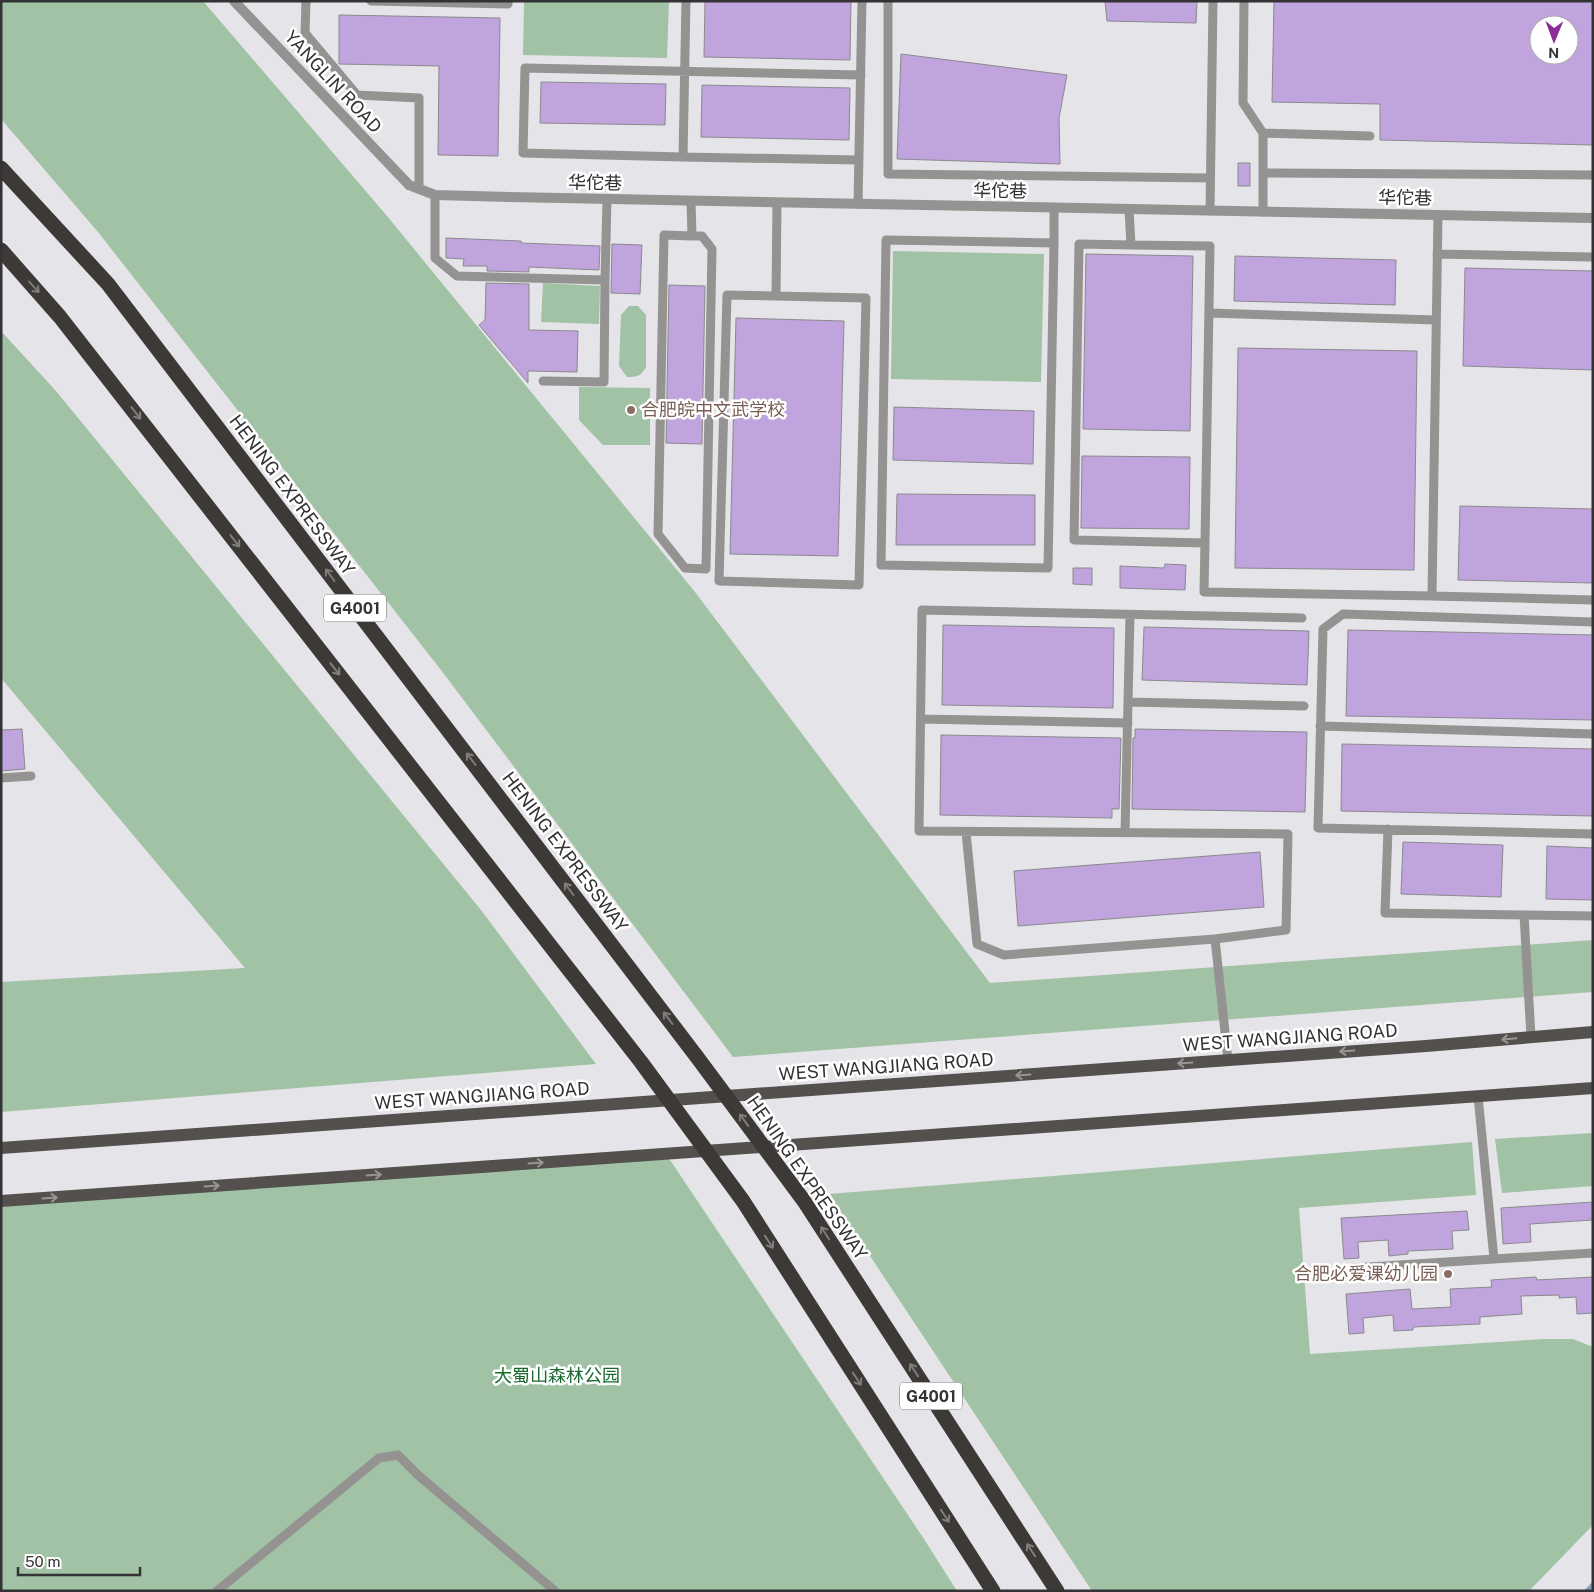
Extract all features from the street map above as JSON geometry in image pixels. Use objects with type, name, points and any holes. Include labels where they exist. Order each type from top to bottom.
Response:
[{"type":"highway","name":"HENING EXPRESSWAY","points":[[1,168],[108,284],[697,1057],[804,1201],[1057,1591]]},
{"type":"highway","name":"G4001","points":[[1,250],[60,316],[641,1062],[743,1201],[993,1591]]},
{"type":"main road","name":"WEST WANGJIANG ROAD","points":[[1,1148],[1593,1032]]},
{"type":"main road","points":[[1,1201],[1593,1088]]},
{"type":"street","name":"YANGLIN ROAD","points":[[234,1],[408,185]]},
{"type":"street","name":"华佗巷","points":[[408,185],[435,195],[1593,218]]},
{"type":"lane","points":[[306,1],[305,33],[357,95],[419,98],[419,189]]},
{"type":"lane","points":[[371,1],[508,4],[508,1]]},
{"type":"lane","points":[[683,157],[686,1]]},
{"type":"lane","points":[[858,204],[862,1]]},
{"type":"lane","points":[[888,1],[888,174],[1210,178]]},
{"type":"lane","points":[[1210,211],[1213,1]]},
{"type":"lane","points":[[1244,1],[1243,103],[1263,133],[1263,212]]},
{"type":"lane","points":[[859,160],[523,153],[525,68],[861,75]]},
{"type":"lane","points":[[1263,133],[1370,136]]},
{"type":"lane","points":[[1263,173],[1593,175]]},
{"type":"lane","points":[[435,195],[435,258],[457,276],[605,280]]},
{"type":"lane","points":[[543,381],[604,382],[607,199]]},
{"type":"lane","points":[[691,201],[692,236]]},
{"type":"lane","points":[[776,296],[777,202]]},
{"type":"lane","points":[[1054,208],[1054,243],[1048,568],[881,565],[886,240],[1054,243]]},
{"type":"lane","points":[[1129,209],[1131,245]]},
{"type":"lane","points":[[1432,596],[1438,215]]},
{"type":"lane","points":[[664,235],[692,236],[702,236],[712,249],[706,569],[685,568],[658,534],[664,235]]},
{"type":"lane","points":[[1204,543],[1074,540],[1079,244],[1210,246],[1204,592],[1593,600]]},
{"type":"lane","points":[[1437,254],[1593,257]]},
{"type":"lane","points":[[727,295],[776,296],[866,298],[859,585],[719,581],[727,295]]},
{"type":"lane","points":[[1208,313],[1436,320]]},
{"type":"lane","points":[[966,832],[977,944],[1004,954],[1215,938],[1286,930],[1288,834],[966,832],[919,832],[922,610],[1302,618]]},
{"type":"lane","points":[[1593,622],[1343,614],[1323,629],[1318,828],[1593,834]]},
{"type":"lane","points":[[1125,833],[1130,615]]},
{"type":"lane","points":[[1128,702],[1304,706]]},
{"type":"lane","points":[[921,719],[1128,723]]},
{"type":"lane","points":[[1320,726],[1593,734]]},
{"type":"lane","points":[[1,778],[31,776]]},
{"type":"lane","points":[[1388,829],[1385,913],[1593,916]]},
{"type":"lane","points":[[1524,915],[1531,1037]]},
{"type":"lane","points":[[1215,938],[1228,1060]]},
{"type":"lane","points":[[1478,1096],[1494,1259]]},
{"type":"lane","points":[[1353,1268],[1593,1253]]},
{"type":"lane","points":[[217,1591],[379,1458],[398,1455],[419,1476],[555,1591]]},
{"type":"green space","points":[[1,1],[203,1],[387,216],[695,592],[990,983],[1593,940],[1593,992],[733,1057],[441,670],[98,232],[1,119]]},
{"type":"green space","points":[[524,1],[669,1],[667,58],[523,55]]},
{"type":"green space","points":[[893,251],[1044,254],[1041,382],[891,379]]},
{"type":"green space","points":[[543,283],[600,286],[599,324],[541,322]]},
{"type":"green space","points":[[629,306],[638,306],[646,315],[646,367],[642,372],[633,377],[627,377],[619,366],[621,315]]},
{"type":"green space","points":[[1,331],[56,391],[481,910],[596,1064],[1,1112],[1,982],[245,968],[1,678]]},
{"type":"green space","points":[[579,387],[650,388],[650,445],[603,445],[579,420]]},
{"type":"green space","points":[[1593,1133],[1593,1186],[1502,1193],[1495,1139]]},
{"type":"green space","points":[[1472,1142],[1476,1195],[1299,1208],[1310,1354],[1545,1339],[1573,1339],[1593,1347],[1593,1525],[1529,1591],[1092,1591],[829,1194]]},
{"type":"green space","name":"大蜀山森林公园","points":[[666,1154],[957,1591],[1,1591],[1,1201]]},
{"type":"building","points":[[705,1],[851,1],[850,60],[704,57]]},
{"type":"building","points":[[1105,1],[1197,1],[1196,23],[1107,21]]},
{"type":"building","points":[[1274,1],[1593,1],[1593,145],[1380,140],[1380,104],[1272,102]]},
{"type":"building","points":[[339,15],[500,18],[498,156],[438,155],[439,66],[339,64]]},
{"type":"building","points":[[901,54],[1067,75],[1059,118],[1060,164],[897,159]]},
{"type":"building","points":[[541,82],[666,84],[665,125],[540,123]]},
{"type":"building","points":[[702,85],[850,88],[849,140],[701,137]]},
{"type":"building","points":[[1238,163],[1250,163],[1250,186],[1238,186]]},
{"type":"building","points":[[446,238],[600,246],[599,270],[529,267],[529,272],[487,271],[487,266],[463,266],[464,259],[446,258]]},
{"type":"building","points":[[612,244],[642,245],[640,294],[611,293]]},
{"type":"building","points":[[1086,254],[1193,256],[1190,431],[1083,429]]},
{"type":"building","points":[[1235,256],[1396,260],[1395,305],[1234,301]]},
{"type":"building","points":[[1465,268],[1593,271],[1593,370],[1463,366]]},
{"type":"building","points":[[486,283],[529,284],[529,330],[578,331],[577,372],[528,371],[528,383],[479,325],[485,320]]},
{"type":"building","points":[[669,285],[705,286],[702,444],[666,443]]},
{"type":"building","points":[[736,318],[844,321],[838,556],[730,554]]},
{"type":"building","points":[[1238,348],[1417,351],[1414,570],[1235,568]]},
{"type":"building","points":[[894,407],[1034,411],[1033,464],[893,460]]},
{"type":"building","points":[[1082,456],[1190,457],[1189,529],[1081,528]]},
{"type":"building","points":[[897,494],[1035,495],[1035,545],[896,545]]},
{"type":"building","points":[[1460,506],[1593,509],[1593,583],[1458,580]]},
{"type":"building","points":[[1165,564],[1186,565],[1185,590],[1120,588],[1120,566],[1164,568]]},
{"type":"building","points":[[1073,568],[1092,568],[1092,585],[1073,584]]},
{"type":"building","points":[[943,625],[1114,628],[1113,708],[942,705]]},
{"type":"building","points":[[1144,627],[1309,631],[1307,685],[1142,680]]},
{"type":"building","points":[[1348,630],[1593,635],[1593,720],[1346,716]]},
{"type":"building","points":[[22,729],[25,769],[1,771],[1,730]]},
{"type":"building","points":[[1135,729],[1307,732],[1305,812],[1132,809],[1133,738],[1135,738]]},
{"type":"building","points":[[941,735],[1121,738],[1119,809],[1112,809],[1112,818],[940,815]]},
{"type":"building","points":[[1342,744],[1593,749],[1593,816],[1341,811]]},
{"type":"building","points":[[1403,842],[1503,845],[1501,897],[1401,894]]},
{"type":"building","points":[[1547,846],[1593,848],[1593,900],[1546,899]]},
{"type":"building","points":[[1260,852],[1264,907],[1018,926],[1014,871]]},
{"type":"building","points":[[1593,1202],[1593,1220],[1530,1224],[1531,1242],[1503,1244],[1501,1208]]},
{"type":"building","points":[[1467,1211],[1469,1230],[1452,1231],[1453,1249],[1408,1251],[1408,1254],[1389,1256],[1388,1240],[1358,1242],[1359,1258],[1344,1259],[1341,1218]]},
{"type":"building","points":[[1536,1277],[1537,1280],[1593,1277],[1593,1313],[1577,1314],[1576,1297],[1559,1298],[1559,1295],[1521,1296],[1522,1314],[1480,1317],[1480,1324],[1413,1327],[1413,1330],[1394,1331],[1393,1315],[1363,1318],[1364,1333],[1349,1334],[1346,1294],[1410,1289],[1412,1309],[1451,1307],[1450,1289],[1492,1287],[1491,1280]]},
{"type":"waterway","points":[[1587,1591],[1593,1585]]},
{"type":"place","name":"合肥皖中文武学校","points":[[631,410]]},
{"type":"place","name":"合肥必爱课幼儿园","points":[[1448,1274]]}]
